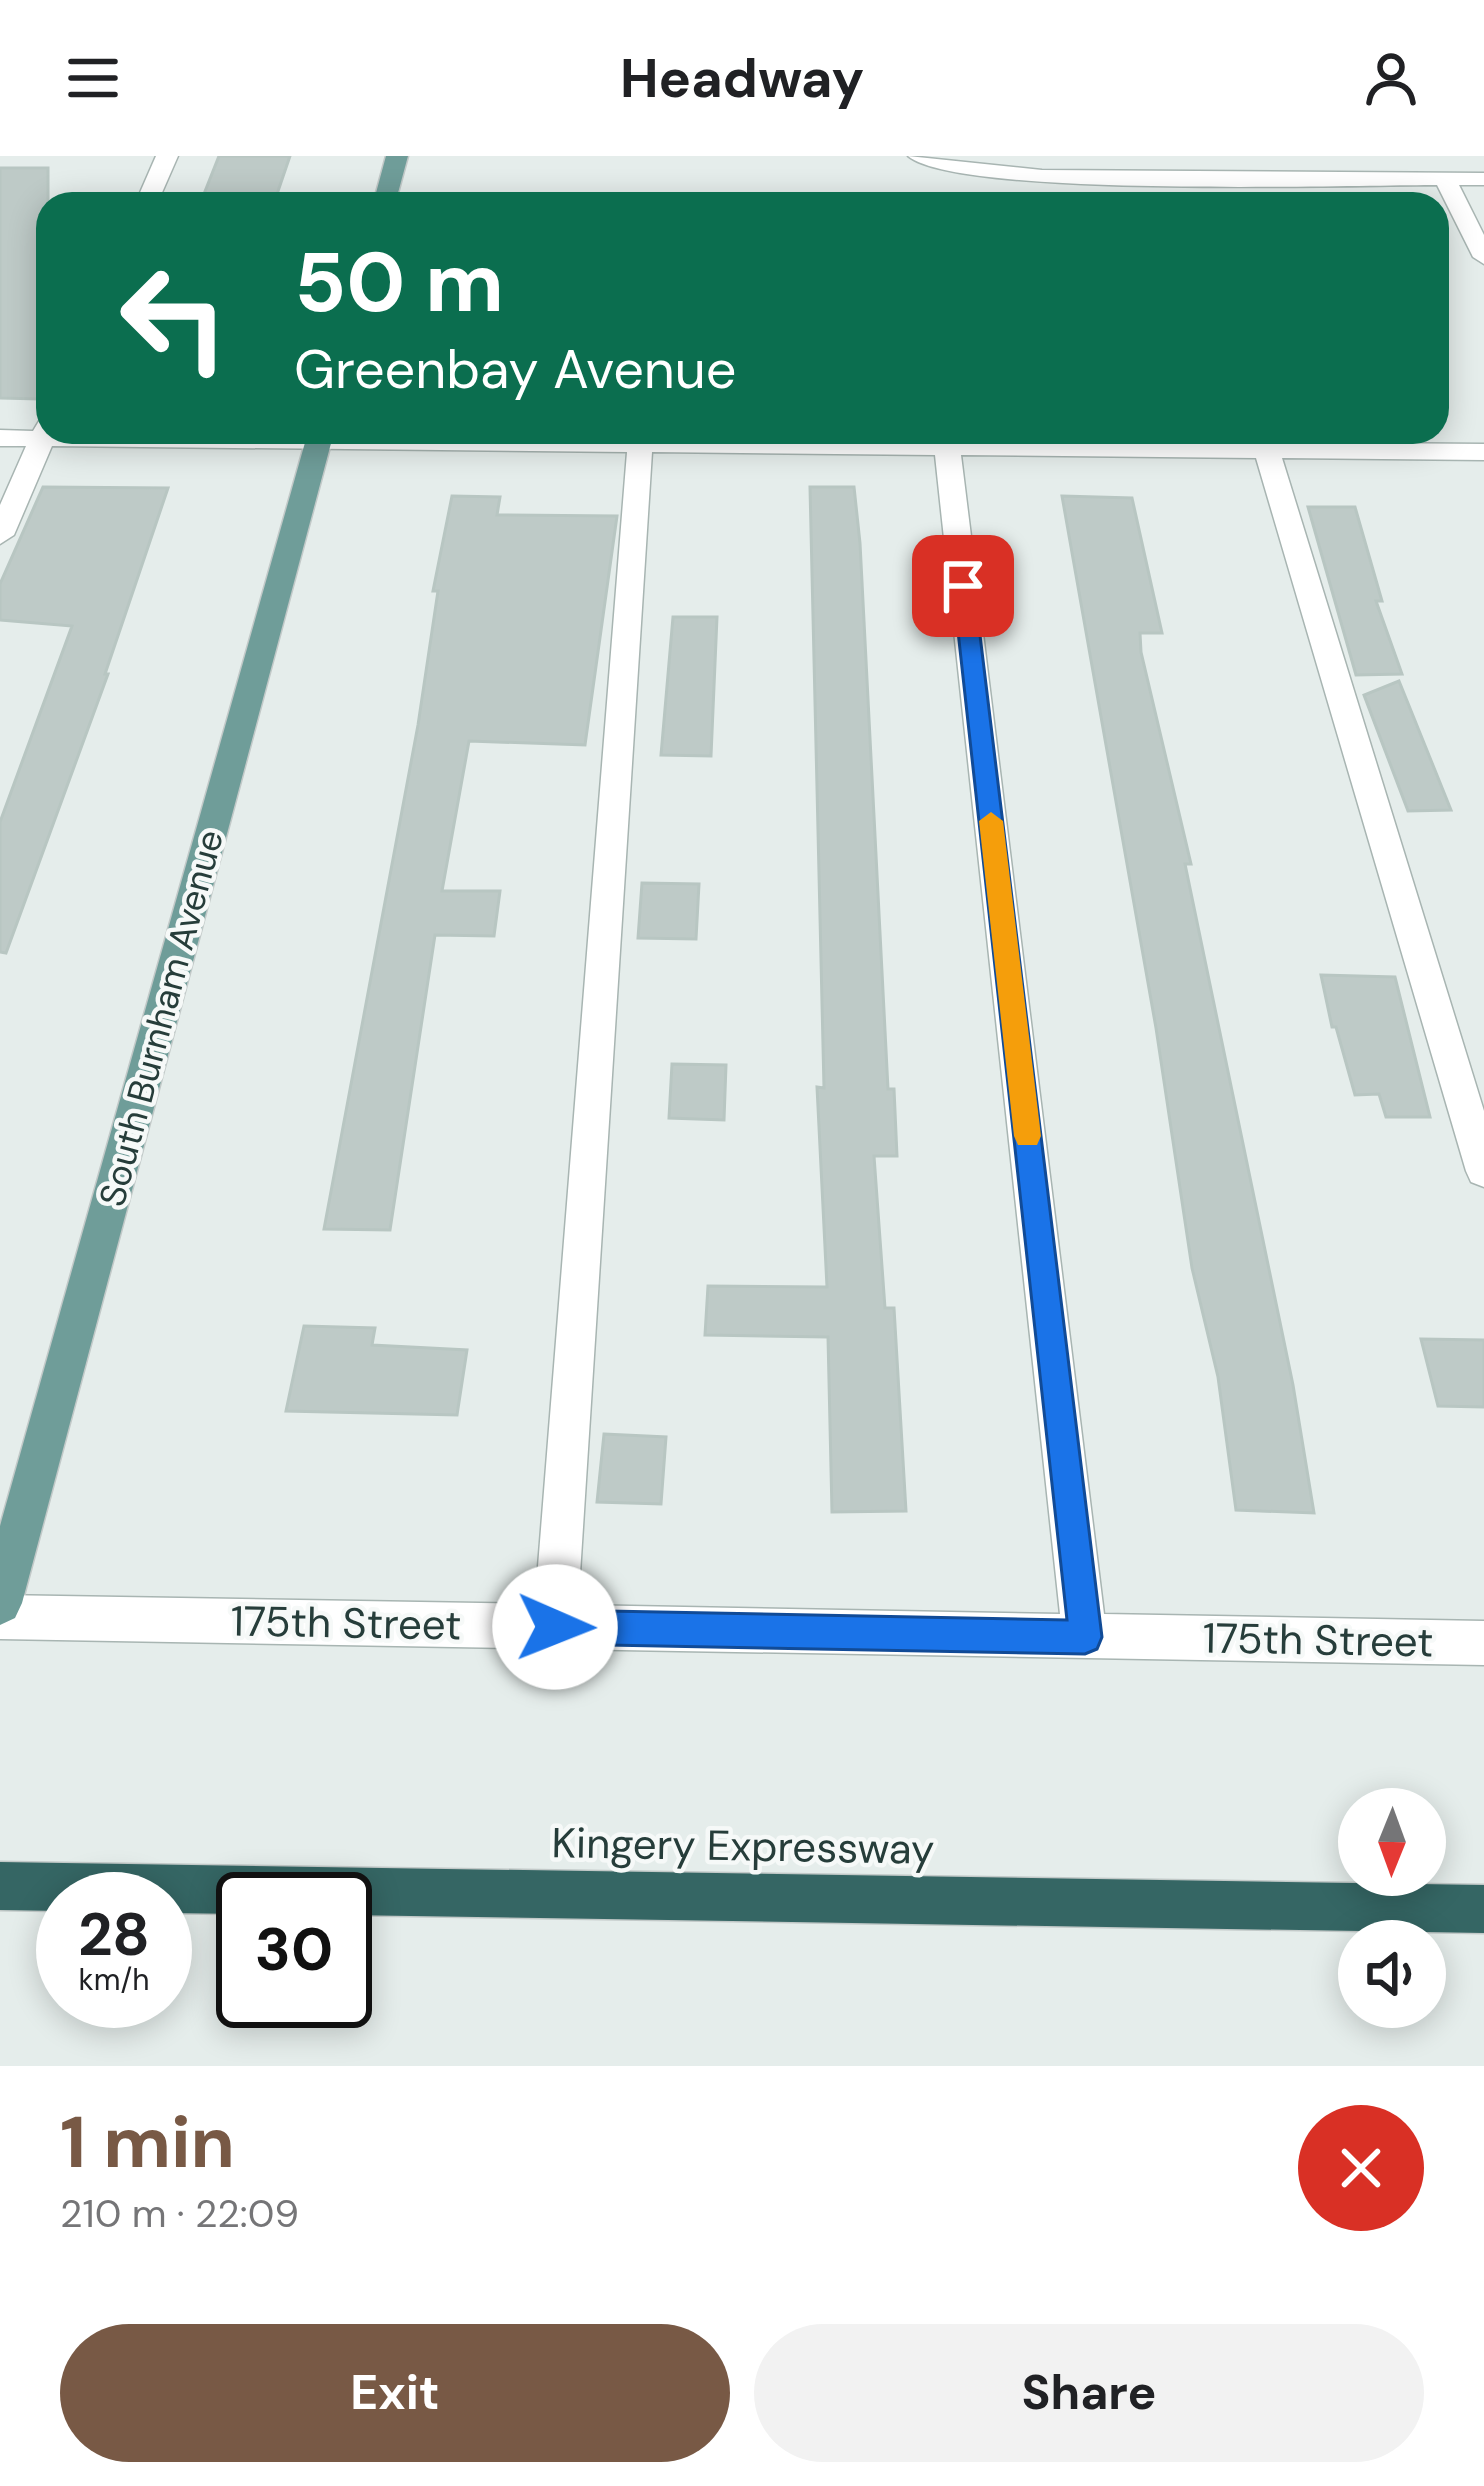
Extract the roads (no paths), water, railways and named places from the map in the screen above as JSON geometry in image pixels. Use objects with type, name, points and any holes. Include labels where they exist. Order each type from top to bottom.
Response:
[{"type":"highway","name":"Kingery Expressway","points":[[0,1886],[1484,1909]]},
{"type":"main road","points":[[387,192],[397,156]]},
{"type":"main road","name":"South Burnham Avenue","points":[[0,1603],[318,444]]},
{"type":"street","points":[[151,192],[167,156]]},
{"type":"street","points":[[919,156],[967,170],[1042,176],[1484,179]]},
{"type":"street","points":[[1444,178],[1484,257]]},
{"type":"street","points":[[0,438],[36,433]]},
{"type":"street","points":[[0,535],[40,444]]},
{"type":"street","points":[[600,444],[1484,452]]},
{"type":"street","points":[[555,1627],[640,445]]},
{"type":"street","points":[[947,447],[1085,1637]]},
{"type":"street","points":[[1268,450],[1484,1171]]},
{"type":"street","name":"175th Street","points":[[0,1617],[1484,1643]]}]
